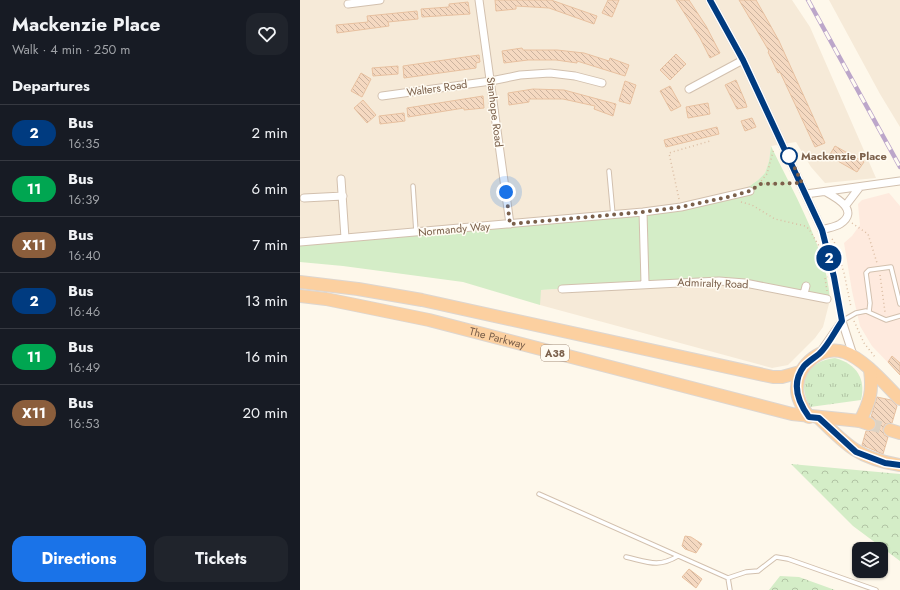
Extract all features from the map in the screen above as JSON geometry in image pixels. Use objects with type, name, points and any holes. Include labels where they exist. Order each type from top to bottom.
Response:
[{"type":"highway","name":"The Parkway","points":[[300,282],[358,289],[422,300],[773,377],[782,377],[800,372]]},
{"type":"highway","name":"The Parkway","points":[[300,296],[334,300],[430,320],[792,414],[814,418]]},
{"type":"highway","points":[[900,399],[874,366],[842,351],[830,351],[819,354],[811,359],[800,372],[797,386],[798,397],[802,408],[856,452],[885,463],[900,465]]},
{"type":"highway","points":[[814,418],[864,422],[870,401],[874,366]]},
{"type":"street","points":[[348,4],[380,0]]},
{"type":"street","name":"Stanhope Road","points":[[479,0],[510,224]]},
{"type":"street","points":[[710,0],[743,60],[802,183],[822,230],[841,223],[847,212],[846,205],[840,199],[826,192]]},
{"type":"street","points":[[689,89],[743,60]]},
{"type":"street","name":"Walters Road","points":[[382,96],[491,81],[520,75],[550,73],[575,76],[602,83]]},
{"type":"street","points":[[342,179],[345,238]]},
{"type":"street","points":[[806,194],[859,188],[900,181]]},
{"type":"street","points":[[846,205],[859,188]]},
{"type":"street","name":"Normandy Way","points":[[300,242],[643,212],[681,207],[750,191]]},
{"type":"street","points":[[304,198],[343,196]]},
{"type":"street","points":[[643,212],[645,283]]},
{"type":"street","name":"Admiralty Road","points":[[562,289],[645,283],[719,281],[745,283],[827,299]]},
{"type":"street","points":[[804,294],[806,286]]},
{"type":"street","points":[[819,354],[842,321]]},
{"type":"street","points":[[842,321],[853,355]]},
{"type":"lane","points":[[609,171],[613,215]]},
{"type":"lane","points":[[413,186],[416,232]]},
{"type":"lane","points":[[822,230],[842,321],[856,313],[869,312],[886,320],[899,316],[900,312]]},
{"type":"lane","points":[[869,312],[870,303],[866,273],[869,270],[891,268],[900,304]]},
{"type":"lane","points":[[539,494],[728,578],[746,572],[758,571],[776,557],[788,559],[876,590]]},
{"type":"lane","points":[[626,557],[654,564],[667,563],[678,556]]},
{"type":"lane","points":[[728,578],[730,590]]},
{"type":"path","points":[[750,191],[760,184],[767,174],[772,162],[777,130]]},
{"type":"path","points":[[681,207],[669,153],[710,141]]},
{"type":"path","points":[[760,184],[802,183]]},
{"type":"path","points":[[732,196],[737,201],[752,205],[775,219],[805,226],[809,229],[818,246],[834,241],[844,274],[852,315],[874,366]]},
{"type":"path","points":[[844,219],[864,230]]},
{"type":"path","points":[[826,283],[825,278],[828,277]]},
{"type":"shaded area","points":[[300,0],[792,0],[810,27],[876,178],[825,183],[811,167],[796,142],[771,146],[769,161],[765,173],[744,190],[643,212],[300,242]]},
{"type":"shaded area","points":[[829,0],[900,0],[900,127],[880,94]]},
{"type":"shaded area","points":[[889,193],[900,206],[900,375],[872,346],[860,326],[852,291],[844,243],[852,236],[860,225],[858,204],[862,200]]},
{"type":"shaded area","points":[[645,283],[745,283],[830,300],[823,327],[815,338],[788,365],[772,368],[540,305],[540,290]]},
{"type":"green space","points":[[771,146],[799,201],[816,241],[828,281],[830,300],[745,283],[645,283],[541,290],[540,305],[463,282],[343,266],[300,262],[300,242],[643,212],[744,190],[765,173],[769,161]]},
{"type":"green space","points":[[835,358],[849,364],[858,373],[862,385],[861,400],[810,407],[804,389],[804,381],[807,374],[817,363]]},
{"type":"green space","points":[[791,464],[900,474],[900,561],[888,552],[888,542],[874,542],[853,526]]},
{"type":"green space","points":[[780,576],[799,577],[835,590],[769,590]]},
{"type":"building","points":[[495,0],[551,0],[597,16],[594,24],[549,8],[516,6],[516,9],[496,11]]},
{"type":"building","points":[[608,0],[619,0],[612,17],[602,13]]},
{"type":"building","points":[[676,0],[689,0],[706,26],[720,53],[710,58],[700,38]]},
{"type":"building","points":[[739,0],[756,0],[779,41],[825,143],[815,147],[780,72],[778,73],[768,52],[769,51]]},
{"type":"building","points":[[468,2],[470,14],[422,17],[421,9],[449,7],[449,4]]},
{"type":"building","points":[[417,11],[418,19],[388,22],[389,26],[337,33],[336,25],[368,22],[367,16]]},
{"type":"building","points":[[522,48],[523,50],[557,50],[584,53],[609,61],[610,58],[629,65],[625,76],[577,61],[577,63],[556,60],[528,60],[504,63],[502,51]]},
{"type":"building","points":[[676,54],[686,64],[670,80],[660,70]]},
{"type":"building","points":[[479,55],[480,62],[476,63],[476,68],[404,78],[403,66]]},
{"type":"building","points":[[398,66],[398,74],[373,76],[372,68]]},
{"type":"building","points":[[361,73],[371,79],[362,97],[351,91]]},
{"type":"building","points":[[736,80],[747,107],[737,109],[725,85]]},
{"type":"building","points":[[625,81],[636,85],[630,104],[619,101]]},
{"type":"building","points":[[670,86],[681,106],[671,111],[660,91]]},
{"type":"building","points":[[533,89],[564,90],[616,104],[613,116],[594,109],[595,106],[563,99],[529,99],[529,102],[509,105],[508,93]]},
{"type":"building","points":[[483,96],[484,108],[464,110],[464,108],[408,117],[407,108]]},
{"type":"building","points":[[363,100],[376,115],[367,123],[354,108]]},
{"type":"building","points":[[708,103],[710,114],[688,118],[686,107]]},
{"type":"building","points":[[404,113],[405,121],[380,124],[379,116]]},
{"type":"building","points":[[752,118],[756,127],[745,131],[741,121]]},
{"type":"building","points":[[717,127],[719,134],[666,147],[664,140]]},
{"type":"building","points":[[835,146],[864,162],[857,172],[829,156]]},
{"type":"building","points":[[892,356],[900,363],[900,375],[888,362]]},
{"type":"building","points":[[877,397],[891,400],[897,406],[892,423],[885,424],[883,428],[884,435],[888,437],[883,454],[862,445],[866,431],[874,430],[876,426],[875,419],[871,417]]},
{"type":"building","points":[[685,536],[691,537],[702,544],[696,553],[685,549],[682,546]]},
{"type":"building","points":[[689,569],[702,579],[696,588],[682,577]]},
{"type":"tunnel","points":[[869,424],[890,430]]},
{"type":"railway","points":[[808,0],[900,167]]},
{"type":"bus line","name":"2","points":[[710,0],[743,60],[806,194],[822,230],[834,277],[842,321],[819,354],[811,359],[800,372],[797,386],[798,397],[802,408],[809,417],[819,418],[844,443],[856,452],[885,463],[900,465]]},
{"type":"place","name":"Mackenzie Place","points":[[789,156]]},
{"type":"route","points":[[506,192],[510,224],[643,212],[681,207],[732,196],[750,191],[760,184],[802,183],[789,156]]}]
